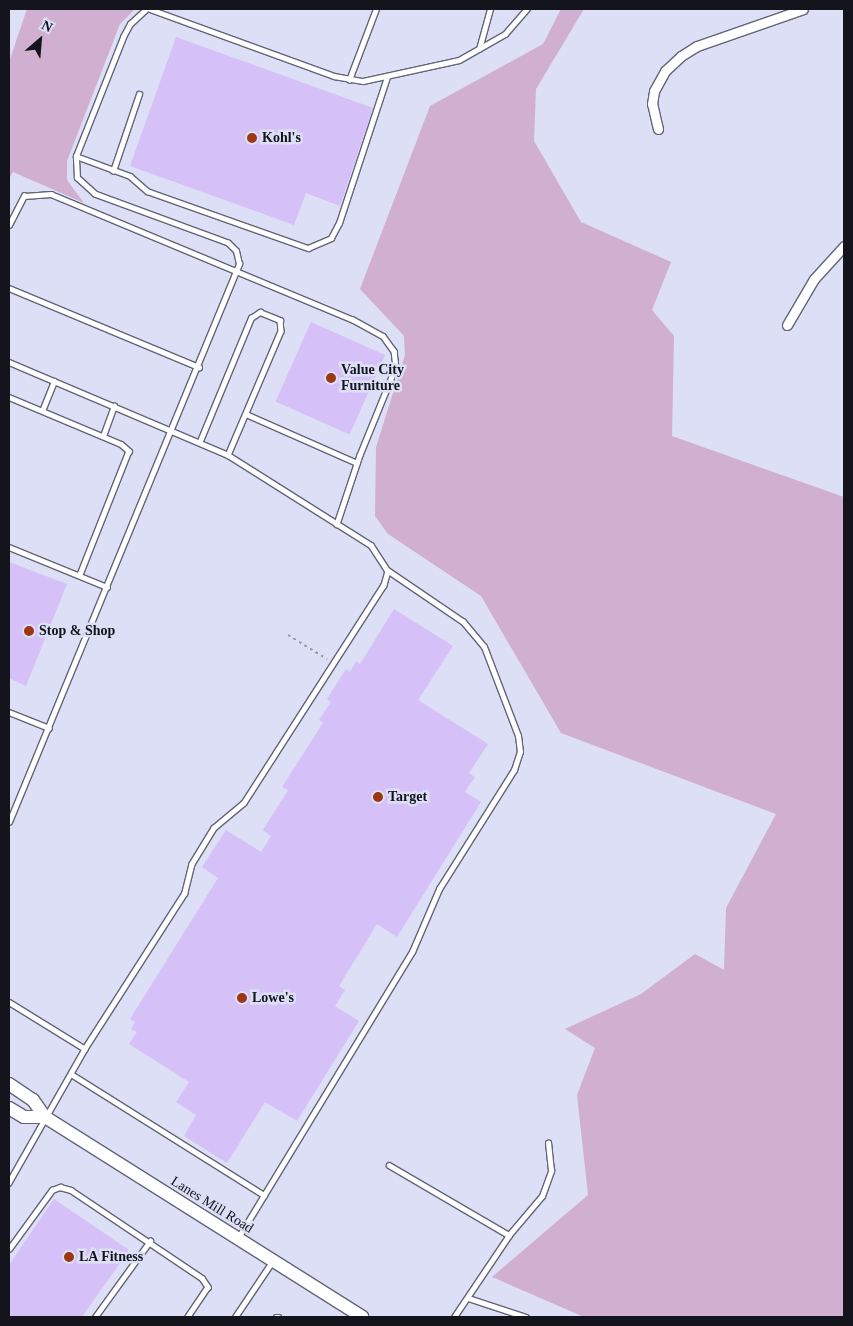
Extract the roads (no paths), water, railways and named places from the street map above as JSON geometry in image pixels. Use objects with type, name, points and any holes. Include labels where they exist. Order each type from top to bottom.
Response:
[{"type":"street","points":[[658,129],[652,104],[654,91],[681,56],[697,46],[803,9]]},
{"type":"street","points":[[786,325],[814,279],[844,246]]},
{"type":"street","name":"Lanes Mill Road","points":[[9,1084],[33,1100],[45,1117],[362,1317]]},
{"type":"street","name":"Lanes Mill Road","points":[[9,1108],[24,1117],[45,1117]]},
{"type":"lane","points":[[9,822],[237,272],[238,256],[228,243],[86,191],[77,178],[76,156],[123,37],[130,24],[146,9]]},
{"type":"lane","points":[[150,9],[350,80],[387,77],[459,60],[505,34],[527,9]]},
{"type":"lane","points":[[350,80],[376,9]]},
{"type":"lane","points":[[478,49],[490,9]]},
{"type":"lane","points":[[76,156],[130,176],[148,190],[308,248],[332,238],[387,77]]},
{"type":"lane","points":[[113,171],[139,94]]},
{"type":"lane","points":[[9,225],[24,196],[51,194],[371,327],[390,344],[396,367],[358,463],[337,524]]},
{"type":"lane","points":[[9,288],[199,366]]},
{"type":"lane","points":[[200,441],[251,318],[260,312],[282,324],[228,455]]},
{"type":"lane","points":[[9,362],[200,441],[228,455],[376,549],[388,571],[463,622],[484,647],[508,708],[520,752],[514,770],[439,889],[412,952],[238,1239]]},
{"type":"lane","points":[[42,411],[54,381]]},
{"type":"lane","points":[[9,397],[126,447],[130,455],[80,575]]},
{"type":"lane","points":[[103,436],[114,406]]},
{"type":"lane","points":[[246,414],[358,463]]},
{"type":"lane","points":[[9,547],[108,587]]},
{"type":"lane","points":[[9,1183],[85,1049],[185,893],[192,864],[214,828],[244,803],[384,585],[388,571]]},
{"type":"lane","points":[[9,712],[49,728]]},
{"type":"lane","points":[[9,1002],[85,1049]]},
{"type":"lane","points":[[71,1074],[264,1195]]},
{"type":"lane","points":[[454,1317],[509,1235],[542,1196],[551,1171],[548,1143]]},
{"type":"lane","points":[[389,1165],[509,1235]]},
{"type":"lane","points":[[9,1250],[52,1190],[60,1187],[72,1190],[202,1278],[208,1288],[188,1317]]},
{"type":"lane","points":[[95,1317],[150,1241]]},
{"type":"lane","points":[[235,1317],[273,1261]]},
{"type":"lane","points":[[468,1298],[526,1317]]},
{"type":"place","name":"Kohl's","points":[[252,138]]},
{"type":"place","name":"Value City Furniture","points":[[331,378]]},
{"type":"place","name":"Stop & Shop","points":[[29,631]]},
{"type":"place","name":"Target","points":[[378,797]]},
{"type":"place","name":"Lowe's","points":[[242,998]]},
{"type":"place","name":"LA Fitness","points":[[69,1257]]}]
